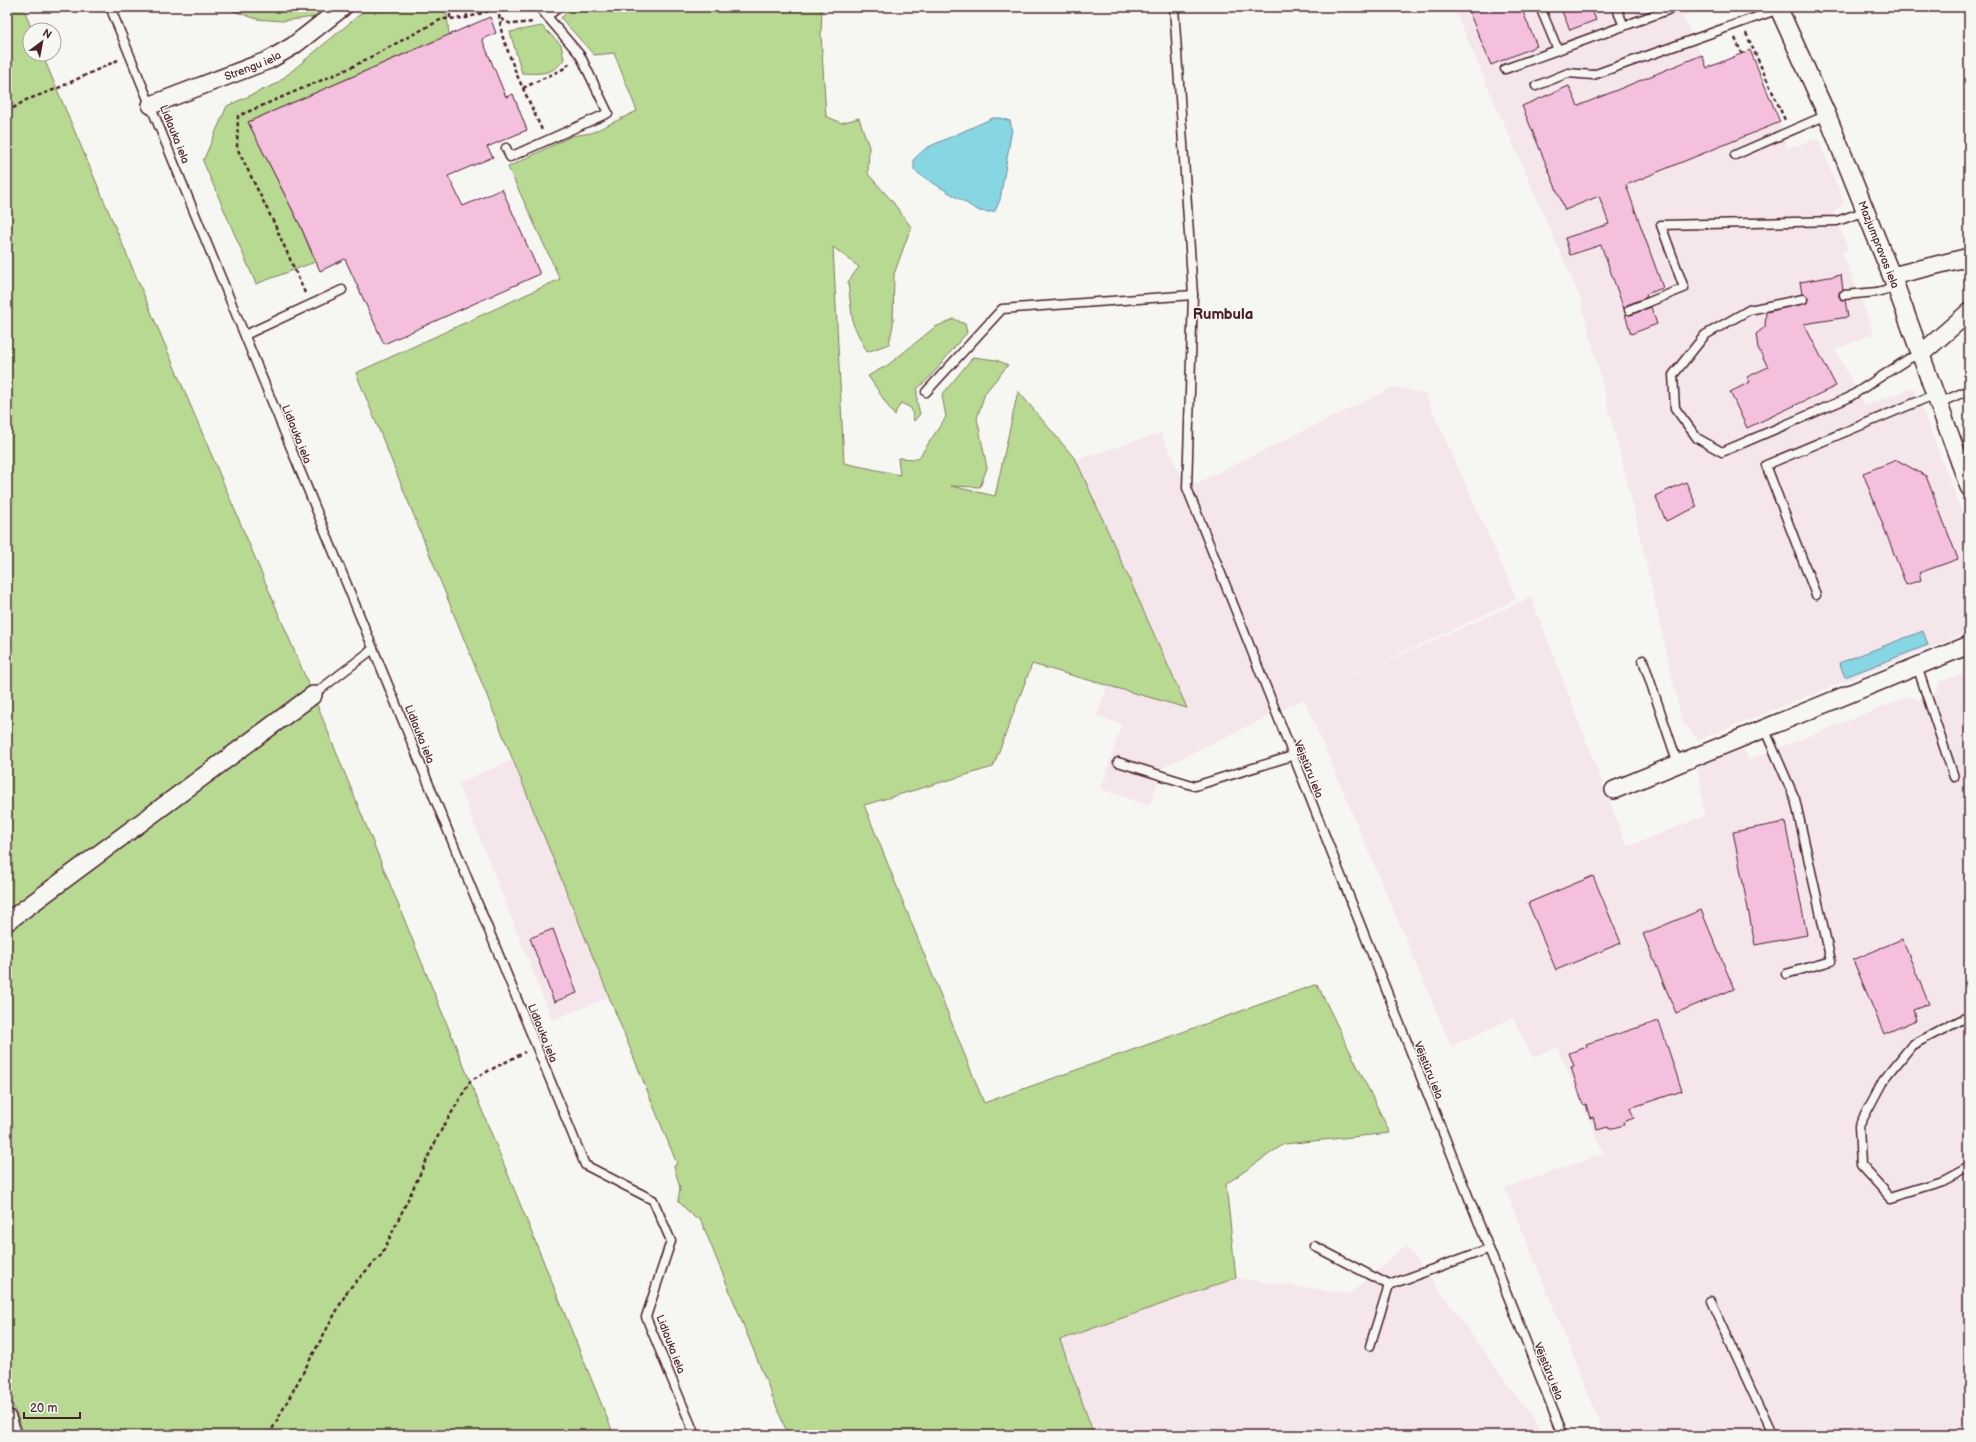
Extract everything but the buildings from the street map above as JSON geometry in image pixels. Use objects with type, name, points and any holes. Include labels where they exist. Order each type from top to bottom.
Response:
[{"type":"street","name":"Strengu iela","points":[[151,105],[269,60],[293,46],[343,7]]},
{"type":"street","name":"Mazjumpravas iela","points":[[1778,8],[1827,115],[1866,211],[1921,354],[1969,487]]},
{"type":"street","points":[[1894,282],[1969,257]]},
{"type":"street","points":[[1921,354],[1969,312]]},
{"type":"street","points":[[1614,790],[1969,645]]},
{"type":"street","points":[[7,922],[313,695]]},
{"type":"street","points":[[7,1418],[14,1435]]},
{"type":"lane","name":"Lidlauka iela","points":[[110,7],[585,1165],[653,1200],[671,1241],[646,1317],[695,1435]]},
{"type":"lane","points":[[506,148],[510,157],[608,113],[580,55],[539,7]]},
{"type":"lane","points":[[548,16],[560,7]]},
{"type":"lane","name":"Vējstūru iela","points":[[1174,7],[1193,295],[1187,488],[1292,756],[1563,1435]]},
{"type":"lane","points":[[1540,7],[1558,50]]},
{"type":"lane","points":[[1616,7],[1624,26]]},
{"type":"lane","points":[[1505,69],[1676,7]]},
{"type":"lane","points":[[1536,86],[1568,73],[1593,75],[1778,8]]},
{"type":"lane","points":[[1735,155],[1827,115]]},
{"type":"lane","points":[[1629,310],[1684,288],[1661,225],[1837,221],[1866,211]]},
{"type":"lane","points":[[1844,295],[1877,292],[1894,282]]},
{"type":"lane","points":[[245,335],[342,290]]},
{"type":"lane","points":[[926,392],[1002,309],[1193,295]]},
{"type":"lane","points":[[1803,299],[1749,310],[1705,335],[1674,375],[1675,408],[1697,438],[1722,452],[1848,398],[1908,359],[1921,354]]},
{"type":"lane","points":[[1816,595],[1766,465],[1937,398],[1969,390]]},
{"type":"lane","points":[[313,695],[373,649]]},
{"type":"lane","points":[[1643,660],[1678,764]]},
{"type":"lane","points":[[1917,666],[1954,777]]},
{"type":"lane","points":[[1764,728],[1795,799],[1831,961],[1786,974]]},
{"type":"lane","points":[[1118,762],[1194,786],[1292,756]]},
{"type":"lane","points":[[1969,1016],[1912,1045],[1883,1081],[1858,1126],[1861,1165],[1890,1197],[1942,1181],[1969,1167]]},
{"type":"lane","points":[[1314,1246],[1389,1285],[1488,1249]]},
{"type":"lane","points":[[1370,1346],[1389,1285]]},
{"type":"lane","points":[[1711,1301],[1773,1435]]},
{"type":"path","points":[[450,7],[450,18]]},
{"type":"path","points":[[466,18],[470,7]]},
{"type":"path","points":[[310,305],[238,148],[238,116],[350,68],[442,18],[466,18],[498,7],[502,35],[546,140]]},
{"type":"path","points":[[501,20],[511,24],[536,22],[548,16]]},
{"type":"path","points":[[1742,22],[1790,132]]},
{"type":"path","points":[[7,112],[26,100],[56,89],[130,54]]},
{"type":"path","points":[[523,88],[563,69],[580,55]]},
{"type":"path","points":[[269,1435],[348,1290],[382,1254],[439,1134],[471,1080],[537,1046]]},
{"type":"shaded area","points":[[1453,7],[1705,7],[1683,17],[1707,68],[1750,50],[1780,122],[1787,148],[1818,139],[1844,203],[1833,213],[1848,249],[1842,252],[1874,333],[1835,350],[1865,405],[1914,388],[1969,530],[1969,632],[1698,740],[1682,721],[1632,501],[1581,300]]},
{"type":"shaded area","points":[[1394,387],[1425,394],[1517,599],[1341,682],[1531,597],[1627,847],[1704,816],[1698,766],[1744,749],[1748,760],[1911,696],[1919,700],[1934,694],[1941,681],[1969,672],[1969,1435],[1605,1435],[1505,1188],[1604,1154],[1557,1047],[1532,1057],[1513,1018],[1451,1046],[1304,699],[1163,767],[1149,806],[1101,789],[1122,724],[1097,716],[1112,672],[1162,651],[1076,460],[1161,433],[1187,488]]},
{"type":"shaded area","points":[[513,760],[610,997],[552,1020],[458,783]]},
{"type":"shaded area","points":[[1406,1245],[1537,1424],[1541,1435],[1094,1435],[1060,1340],[1236,1278],[1350,1294]]},
{"type":"green space","points":[[7,7],[23,7],[29,22],[22,22],[22,62],[45,62],[313,695],[614,1435],[25,1435],[7,1392]]},
{"type":"green space","points":[[222,7],[327,7],[315,17],[282,21],[257,19]]},
{"type":"green space","points":[[369,7],[446,7],[449,34],[454,42],[438,48],[434,41],[248,122],[300,225],[315,262],[256,284],[203,161],[227,106],[276,84]]},
{"type":"green space","points":[[572,7],[822,7],[821,35],[826,116],[841,123],[859,118],[869,147],[868,174],[892,201],[911,227],[894,274],[893,325],[889,344],[867,352],[853,324],[848,282],[859,267],[833,247],[844,463],[900,475],[898,458],[918,459],[946,417],[942,395],[973,357],[996,360],[1008,365],[985,393],[977,418],[987,468],[980,487],[951,486],[995,496],[1018,391],[1076,460],[1187,708],[1032,664],[993,767],[864,805],[984,1103],[1317,984],[1390,1133],[1284,1144],[1226,1184],[1236,1278],[1060,1340],[1094,1435],[788,1435],[700,1218],[695,1218],[678,1201],[680,1188],[674,1166],[677,1164],[356,373],[560,279],[508,167],[572,136],[591,133],[637,111],[614,53],[594,55],[561,18]]},
{"type":"green space","points":[[542,26],[561,45],[564,59],[551,71],[540,73],[522,73],[510,32]]},
{"type":"green space","points":[[954,319],[965,324],[967,333],[931,376],[917,389],[917,402],[920,414],[914,421],[911,408],[901,403],[895,416],[868,376],[888,365],[935,327]]},
{"type":"water","points":[[993,118],[1001,118],[1010,121],[1012,129],[1000,200],[995,211],[979,211],[914,170],[914,159],[926,148]]},
{"type":"water","points":[[1923,631],[1928,645],[1845,677],[1839,663]]},
{"type":"district","name":"Rumbula","points":[[1223,314]]}]
